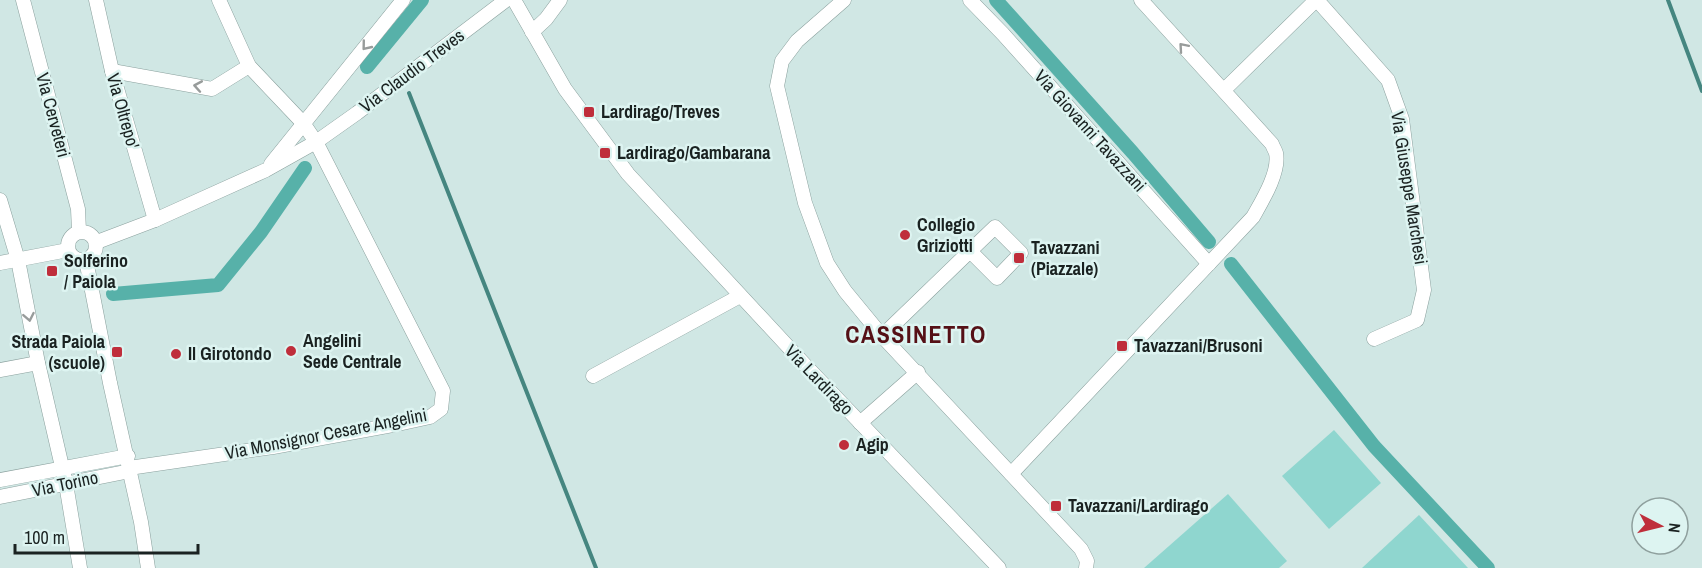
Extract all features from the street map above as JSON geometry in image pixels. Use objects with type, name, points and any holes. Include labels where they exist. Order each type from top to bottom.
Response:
[{"type":"street","name":"Via Cerveteri","points":[[23,0],[78,209],[79,231]]},
{"type":"street","name":"Via Oltrepo'","points":[[96,0],[112,71],[155,220]]},
{"type":"street","name":"Via Monsignor Cesare Angelini","points":[[129,465],[203,458],[273,447],[430,417],[441,409],[443,391],[316,141],[303,123],[249,66],[219,0]]},
{"type":"street","points":[[266,170],[403,0]]},
{"type":"street","name":"Via Claudio Treves","points":[[97,242],[155,220],[266,170],[316,141],[357,113],[506,0]]},
{"type":"street","name":"Via Lardirago","points":[[514,0],[565,89],[628,174],[989,562],[999,568]]},
{"type":"street","points":[[532,32],[546,19],[560,0]]},
{"type":"street","points":[[844,0],[797,41],[782,61],[777,86],[805,203],[827,263],[845,291],[882,336],[1081,549],[1087,561],[1086,568]]},
{"type":"street","name":"Via Giovanni Tavazzani","points":[[970,0],[1209,264]]},
{"type":"street","points":[[1011,474],[1253,217],[1266,194],[1274,172],[1276,154],[1272,144],[1141,0]]},
{"type":"street","name":"Via Giuseppe Marchesi","points":[[1224,90],[1316,0],[1388,80],[1402,119],[1424,290],[1417,320],[1374,339]]},
{"type":"street","points":[[112,71],[212,88],[249,66]]},
{"type":"street","points":[[0,200],[18,260],[38,363],[66,484],[80,568]]},
{"type":"street","points":[[79,231],[90,233],[97,242],[96,253],[86,260],[75,258],[68,250],[70,238],[79,231]]},
{"type":"street","points":[[0,263],[68,250]]},
{"type":"street","points":[[882,336],[970,251]]},
{"type":"street","points":[[86,260],[141,522],[148,568]]},
{"type":"street","points":[[593,376],[740,296]]},
{"type":"street","points":[[0,370],[38,363]]},
{"type":"street","points":[[860,423],[918,372]]},
{"type":"street","name":"Via Torino","points":[[0,480],[62,469],[129,465]]},
{"type":"street","name":"Via Torino","points":[[0,497],[66,484],[129,465]]},
{"type":"shaded area","points":[[1334,430],[1381,483],[1329,529],[1282,476]]},
{"type":"shaded area","points":[[1228,494],[1287,561],[1279,568],[1144,568]]},
{"type":"shaded area","points":[[1419,515],[1468,568],[1362,568]]},
{"type":"waterway","points":[[367,67],[422,0]]},
{"type":"waterway","points":[[996,0],[1209,242]]},
{"type":"waterway","points":[[1668,0],[1702,91]]},
{"type":"waterway","points":[[409,93],[596,568]]},
{"type":"waterway","points":[[113,294],[218,285],[261,232],[305,168]]},
{"type":"waterway","points":[[1231,264],[1374,446],[1488,568]]},
{"type":"place","name":"Lardirago/Treves","points":[[589,112]]},
{"type":"place","name":"Lardirago/Gambarana","points":[[605,153]]},
{"type":"place","name":"Collegio Griziotti","points":[[905,235]]},
{"type":"place","name":"Tavazzani (Piazzale)","points":[[1019,258]]},
{"type":"place","name":"Solferino / Paiola","points":[[52,271]]},
{"type":"place","name":"Tavazzani/Brusoni","points":[[1122,346]]},
{"type":"place","name":"Angelini Sede Centrale","points":[[291,351]]},
{"type":"place","name":"Strada Paiola (scuole)","points":[[117,352]]},
{"type":"place","name":"Il Girotondo","points":[[176,354]]},
{"type":"place","name":"Agip","points":[[844,445]]},
{"type":"place","name":"Tavazzani/Lardirago","points":[[1056,506]]},
{"type":"district","name":"CASSINETTO","points":[[916,335]]}]
